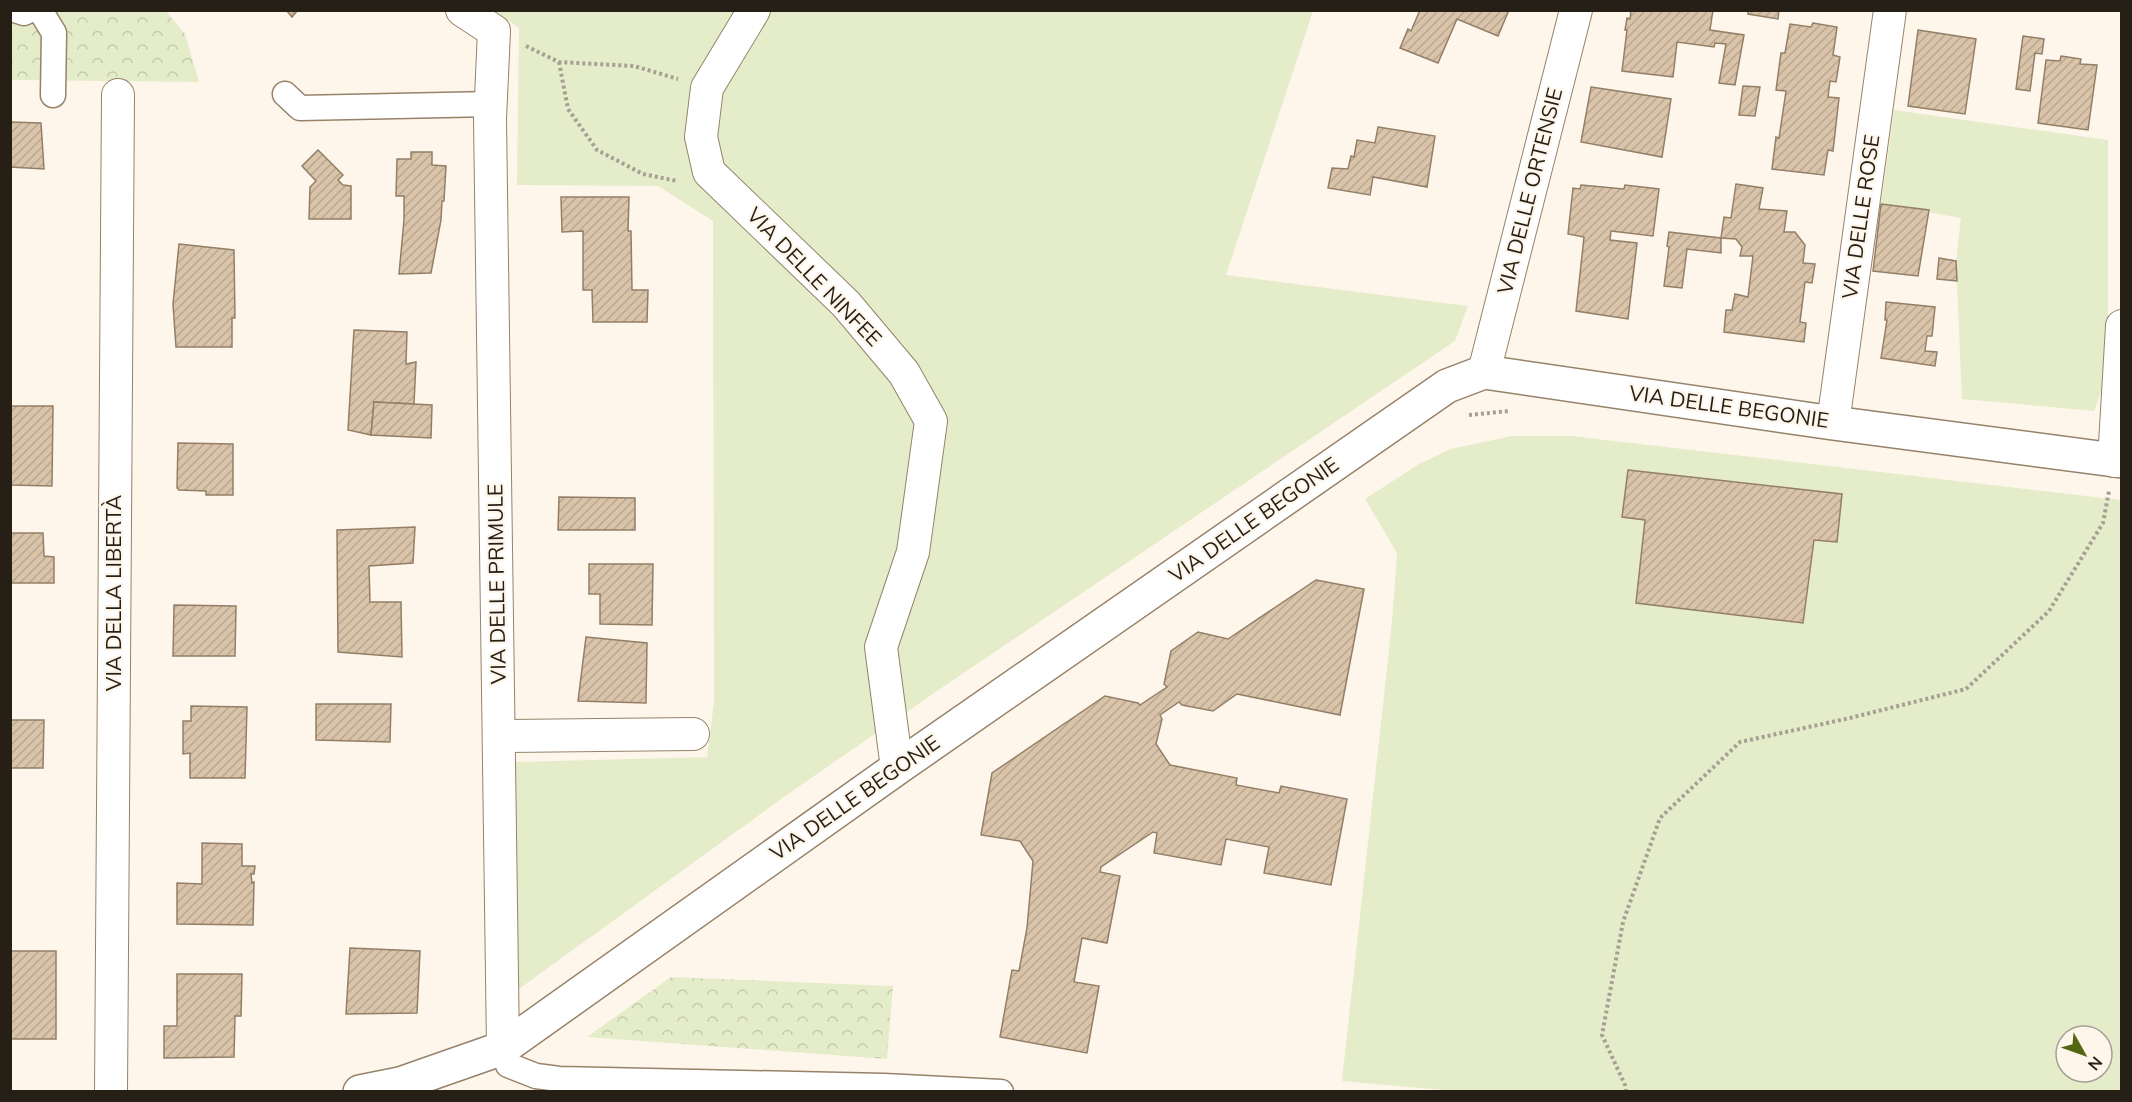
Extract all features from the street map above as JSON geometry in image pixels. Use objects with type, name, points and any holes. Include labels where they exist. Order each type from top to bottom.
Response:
[{"type":"street","points":[[15,10],[24,12],[30,10]]},
{"type":"street","points":[[40,10],[54,33],[53,95]]},
{"type":"street","points":[[462,10],[494,31]]},
{"type":"street","points":[[709,172],[701,137],[707,88],[754,10]]},
{"type":"street","name":"VIA DELLE ORTENSIE","points":[[1484,372],[1576,10]]},
{"type":"street","name":"VIA DELLE ROSE","points":[[1833,423],[1890,10]]},
{"type":"street","name":"VIA DELLE PRIMULE","points":[[494,31],[491,112],[503,1048]]},
{"type":"street","points":[[285,94],[300,108],[491,112]]},
{"type":"street","name":"VIA DELLA LIBERTÀ","points":[[111,1092],[118,95]]},
{"type":"street","name":"VIA DELLE NINFEE","points":[[709,172],[846,304],[904,373],[931,421],[913,552],[881,647],[897,768]]},
{"type":"street","points":[[2118,461],[2121,326]]},
{"type":"street","name":"VIA DELLE BEGONIE","points":[[503,1048],[897,768],[1448,386],[1484,372],[1833,423],[2118,461]]},
{"type":"street","points":[[499,736],[693,734]]},
{"type":"street","points":[[360,1092],[400,1084],[503,1048],[508,1065],[536,1076],[884,1086],[1001,1092]]},
{"type":"path","points":[[494,31],[559,62],[634,66],[707,88]]},
{"type":"path","points":[[559,62],[568,109],[597,150],[643,174],[684,182],[709,172]]},
{"type":"path","points":[[1459,420],[1468,415],[1513,411]]},
{"type":"path","points":[[1626,1092],[1602,1035],[1623,921],[1660,818],[1740,742],[1966,689],[2049,611],[2103,523],[2118,461]]},
{"type":"green space","points":[[165,10],[185,34],[199,82],[11,80],[11,11]]},
{"type":"green space","points":[[495,11],[1313,11],[1226,275],[1468,306],[1455,341],[788,794],[512,994],[516,762],[707,757],[714,702],[713,221],[658,186],[517,185],[519,28]]},
{"type":"green space","points":[[1894,110],[2108,140],[2108,373],[2094,411],[1962,399],[1956,261],[1961,218],[1881,204]]},
{"type":"green space","points":[[1512,436],[1571,436],[2121,500],[2121,1091],[1465,1092],[1342,1081],[1392,622],[1397,553],[1365,499],[1419,464],[1451,449]]},
{"type":"green space","points":[[671,977],[893,986],[887,1059],[587,1037]]},
{"type":"building","points":[[286,10],[298,10],[292,17]]},
{"type":"building","points":[[1420,10],[1509,10],[1498,36],[1457,19],[1438,63],[1400,48],[1408,29],[1411,31]]},
{"type":"building","points":[[1631,10],[1713,10],[1710,30],[1744,35],[1735,85],[1719,83],[1726,44],[1715,43],[1714,47],[1677,42],[1673,77],[1622,71],[1627,30],[1625,30]]},
{"type":"building","points":[[1748,10],[1779,10],[1778,19],[1748,14]]},
{"type":"building","points":[[1813,23],[1837,27],[1833,55],[1840,57],[1836,82],[1830,81],[1828,97],[1839,98],[1833,151],[1828,150],[1824,175],[1772,169],[1786,91],[1776,90],[1781,53],[1785,53],[1790,24],[1811,27]]},
{"type":"building","points":[[1918,30],[1976,39],[1965,114],[1908,106]]},
{"type":"building","points":[[2023,36],[2044,39],[2042,54],[2035,53],[2030,91],[2016,89]]},
{"type":"building","points":[[2061,56],[2081,59],[2080,64],[2097,65],[2088,130],[2038,123],[2046,60],[2060,61]]},
{"type":"building","points":[[1743,86],[1760,87],[1755,116],[1739,115]]},
{"type":"building","points":[[1591,87],[1671,99],[1662,157],[1581,142]]},
{"type":"building","points":[[10,122],[41,123],[44,169],[10,167]]},
{"type":"building","points":[[1378,127],[1435,136],[1427,187],[1373,177],[1370,195],[1328,188],[1332,168],[1348,169],[1351,156],[1354,157],[1357,140],[1375,143]]},
{"type":"building","points":[[318,150],[343,175],[338,180],[343,185],[351,186],[351,219],[309,219],[310,187],[316,181],[302,166]]},
{"type":"building","points":[[411,152],[432,152],[432,165],[446,166],[444,201],[442,201],[441,220],[431,273],[399,274],[404,196],[396,196],[397,159],[411,159]]},
{"type":"building","points":[[1736,184],[1763,188],[1759,209],[1787,211],[1784,232],[1795,232],[1805,245],[1803,263],[1815,264],[1812,283],[1805,282],[1800,322],[1806,323],[1804,342],[1724,332],[1726,310],[1732,310],[1735,294],[1748,297],[1753,256],[1740,256],[1742,247],[1736,239],[1721,238],[1724,217],[1731,218]]},
{"type":"building","points":[[1581,185],[1624,189],[1625,185],[1659,189],[1653,236],[1611,231],[1610,240],[1637,243],[1628,319],[1576,311],[1584,237],[1568,234],[1573,188],[1580,189]]},
{"type":"building","points":[[561,197],[629,197],[628,231],[631,231],[632,290],[648,290],[647,322],[593,322],[592,290],[583,290],[583,231],[562,232]]},
{"type":"building","points":[[1881,204],[1929,210],[1918,276],[1873,271]]},
{"type":"building","points":[[1669,232],[1721,238],[1721,253],[1687,249],[1682,288],[1664,286]]},
{"type":"building","points":[[179,244],[234,250],[235,318],[232,318],[232,347],[176,347],[173,304]]},
{"type":"building","points":[[1939,258],[1956,261],[1957,281],[1937,279]]},
{"type":"building","points":[[1886,302],[1935,307],[1932,336],[1927,336],[1925,351],[1937,352],[1935,366],[1881,358],[1887,320],[1885,320]]},
{"type":"building","points":[[354,330],[407,332],[406,364],[416,362],[414,404],[374,402],[371,435],[348,430]]},
{"type":"building","points":[[374,402],[432,405],[431,438],[371,435]]},
{"type":"building","points":[[10,406],[53,406],[52,486],[10,485]]},
{"type":"building","points":[[178,443],[233,444],[233,495],[206,495],[206,491],[179,490],[177,488]]},
{"type":"building","points":[[1628,470],[1842,494],[1837,542],[1814,540],[1803,623],[1636,603],[1645,520],[1622,517]]},
{"type":"building","points":[[559,497],[635,498],[635,530],[558,530]]},
{"type":"building","points":[[415,527],[413,563],[369,566],[370,602],[401,602],[402,657],[338,652],[337,530]]},
{"type":"building","points":[[10,533],[43,533],[44,556],[54,557],[54,583],[10,583]]},
{"type":"building","points":[[589,564],[653,564],[652,625],[600,624],[600,594],[589,594]]},
{"type":"building","points":[[1316,580],[1364,589],[1340,715],[1237,694],[1213,711],[1182,705],[1179,702],[1160,715],[1162,719],[1156,744],[1170,765],[1237,778],[1236,785],[1279,793],[1281,786],[1347,799],[1331,885],[1264,873],[1269,847],[1226,839],[1221,865],[1154,853],[1157,833],[1153,832],[1101,867],[1100,872],[1120,876],[1107,943],[1082,938],[1074,982],[1099,986],[1087,1053],[1000,1037],[1012,970],[1019,971],[1027,928],[1033,861],[1020,841],[981,835],[992,773],[1105,696],[1140,705],[1167,687],[1164,684],[1171,651],[1198,632],[1228,639]]},
{"type":"building","points":[[174,605],[236,606],[235,656],[173,656]]},
{"type":"building","points":[[586,637],[647,643],[646,703],[578,701]]},
{"type":"building","points":[[316,704],[391,704],[390,742],[316,740]]},
{"type":"building","points":[[191,706],[247,707],[245,778],[190,778],[190,753],[183,754],[183,721],[191,721]]},
{"type":"building","points":[[10,720],[44,720],[43,768],[10,768]]},
{"type":"building","points":[[202,843],[242,844],[242,866],[255,866],[254,874],[251,874],[252,883],[254,882],[253,925],[177,924],[177,883],[202,884]]},
{"type":"building","points":[[350,948],[420,951],[417,1013],[346,1014]]},
{"type":"building","points":[[10,951],[56,951],[56,1039],[10,1039]]},
{"type":"building","points":[[177,974],[242,974],[241,1016],[235,1016],[234,1057],[164,1058],[164,1026],[177,1026]]}]
